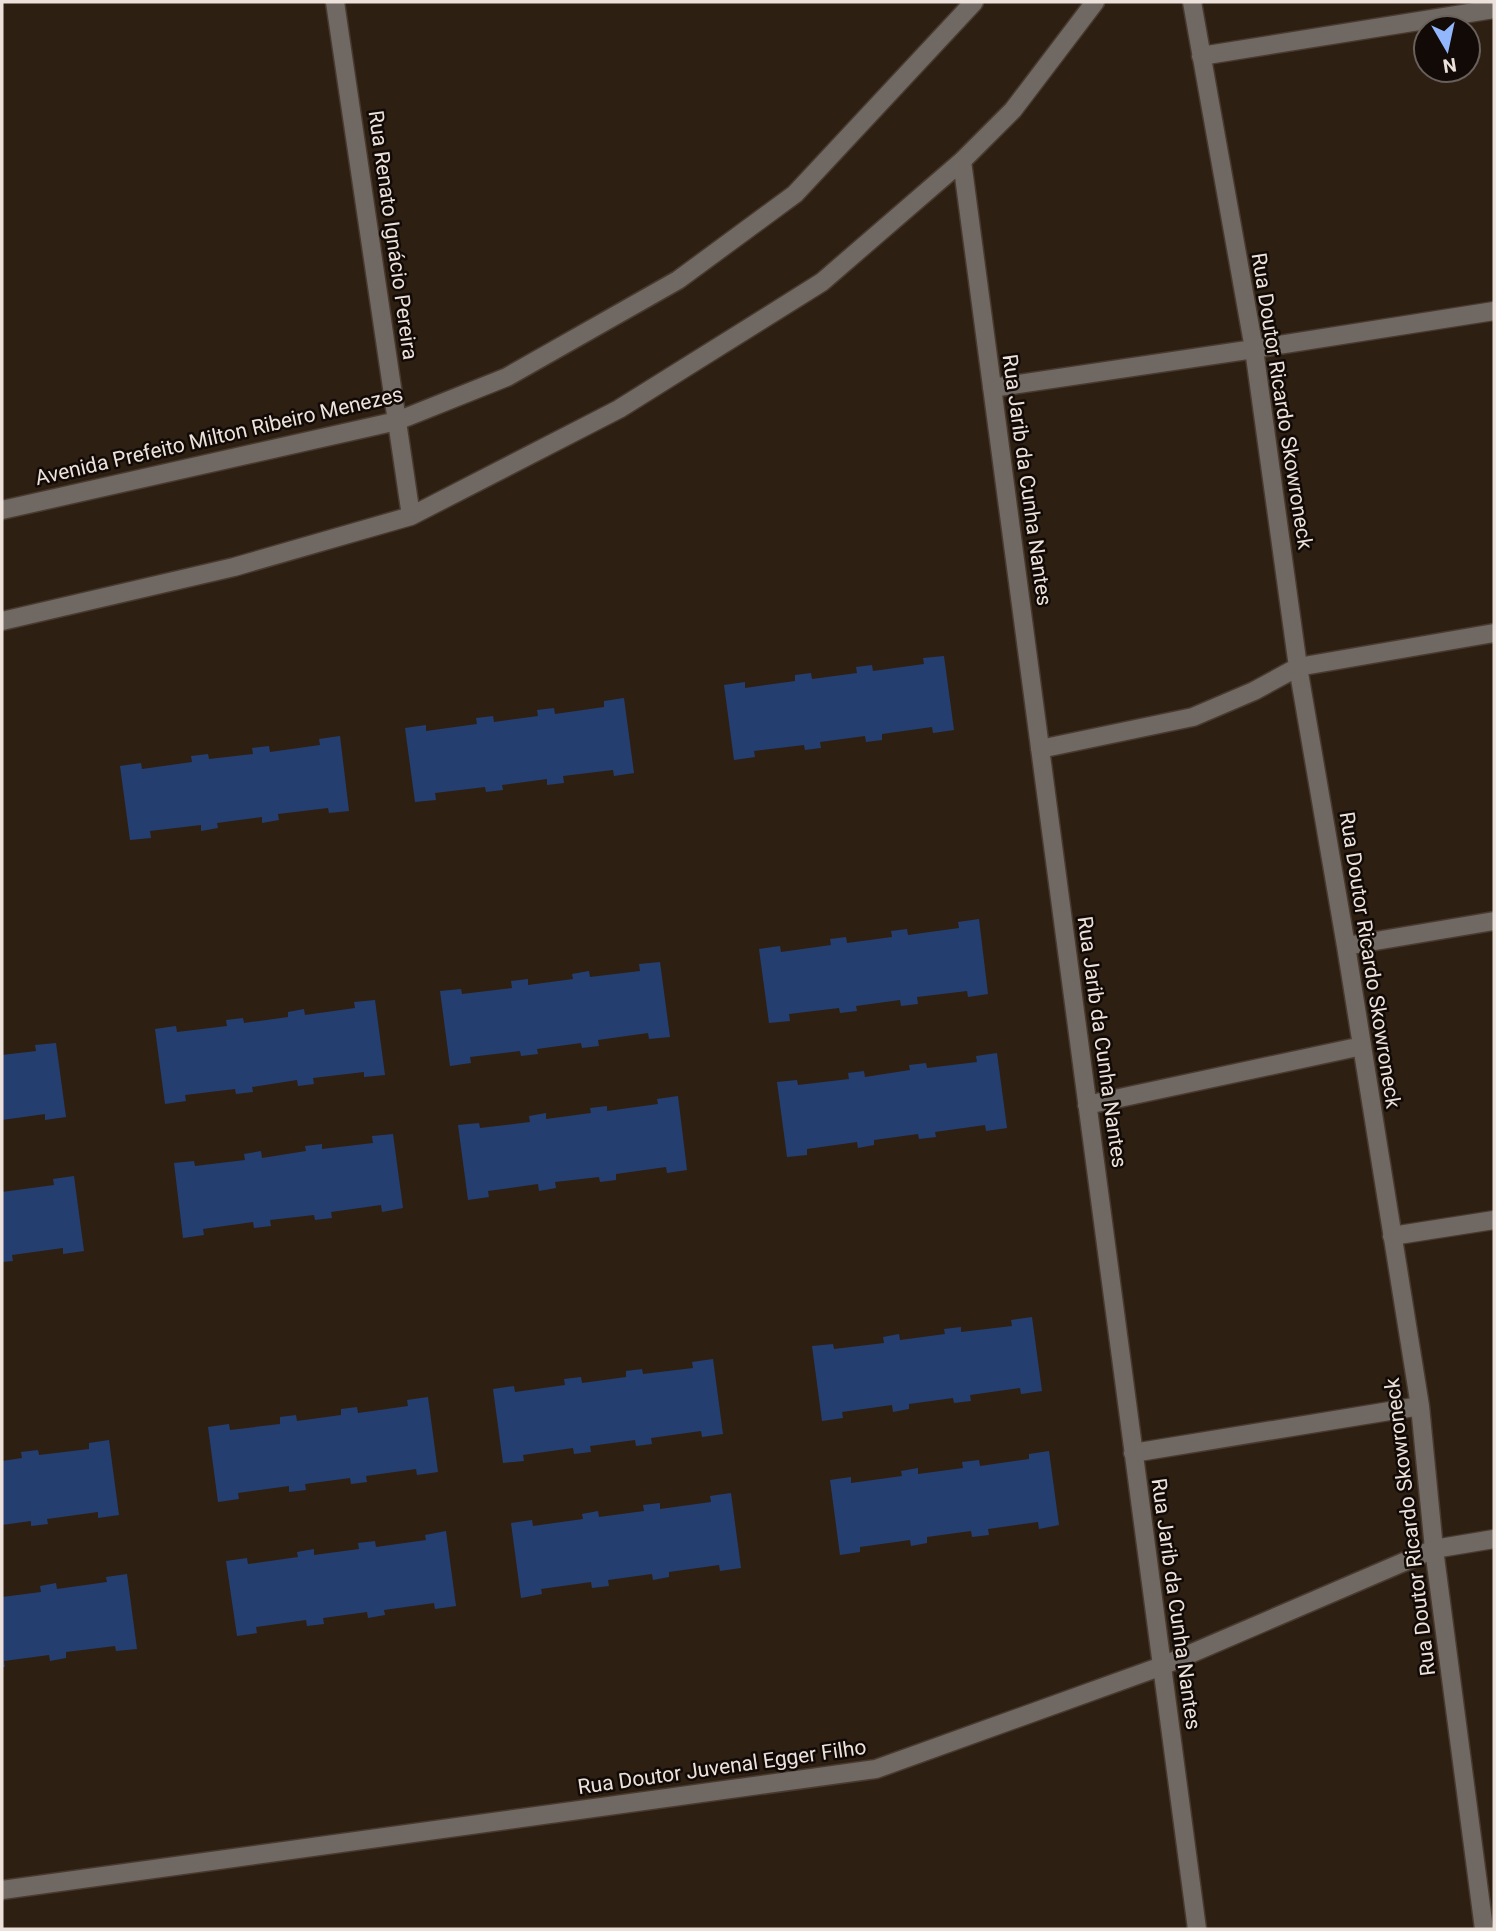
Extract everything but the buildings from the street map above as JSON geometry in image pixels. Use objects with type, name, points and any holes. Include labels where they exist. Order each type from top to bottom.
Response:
[{"type":"street","name":"Rua Renato Ignácio Pereira","points":[[335,2],[411,516]]},
{"type":"street","name":"Avenida Prefeito Milton Ribeiro Menezes","points":[[2,510],[397,421],[507,377],[678,280],[794,194],[974,2]]},
{"type":"street","points":[[2,621],[234,567],[411,516],[619,410],[822,282],[962,161],[1013,110],[1094,2]]},
{"type":"street","name":"Rua Doutor Ricardo Skowroneck","points":[[1192,2],[1254,349],[1298,667],[1420,1406],[1434,1549],[1484,1929]]},
{"type":"street","points":[[1201,55],[1494,9]]},
{"type":"street","name":"Rua Jarib da Cunha Nantes","points":[[962,161],[1197,1929]]},
{"type":"street","points":[[992,388],[1494,311]]},
{"type":"street","points":[[1040,750],[1193,717],[1254,691],[1298,667],[1494,633]]},
{"type":"street","points":[[1346,946],[1494,921]]},
{"type":"street","points":[[1087,1105],[1362,1046]]},
{"type":"street","points":[[1392,1236],[1494,1220]]},
{"type":"street","points":[[1133,1453],[1420,1406]]},
{"type":"street","name":"Rua Doutor Juvenal Egger Filho","points":[[2,1890],[876,1769],[1162,1666],[1434,1549],[1494,1539]]}]
